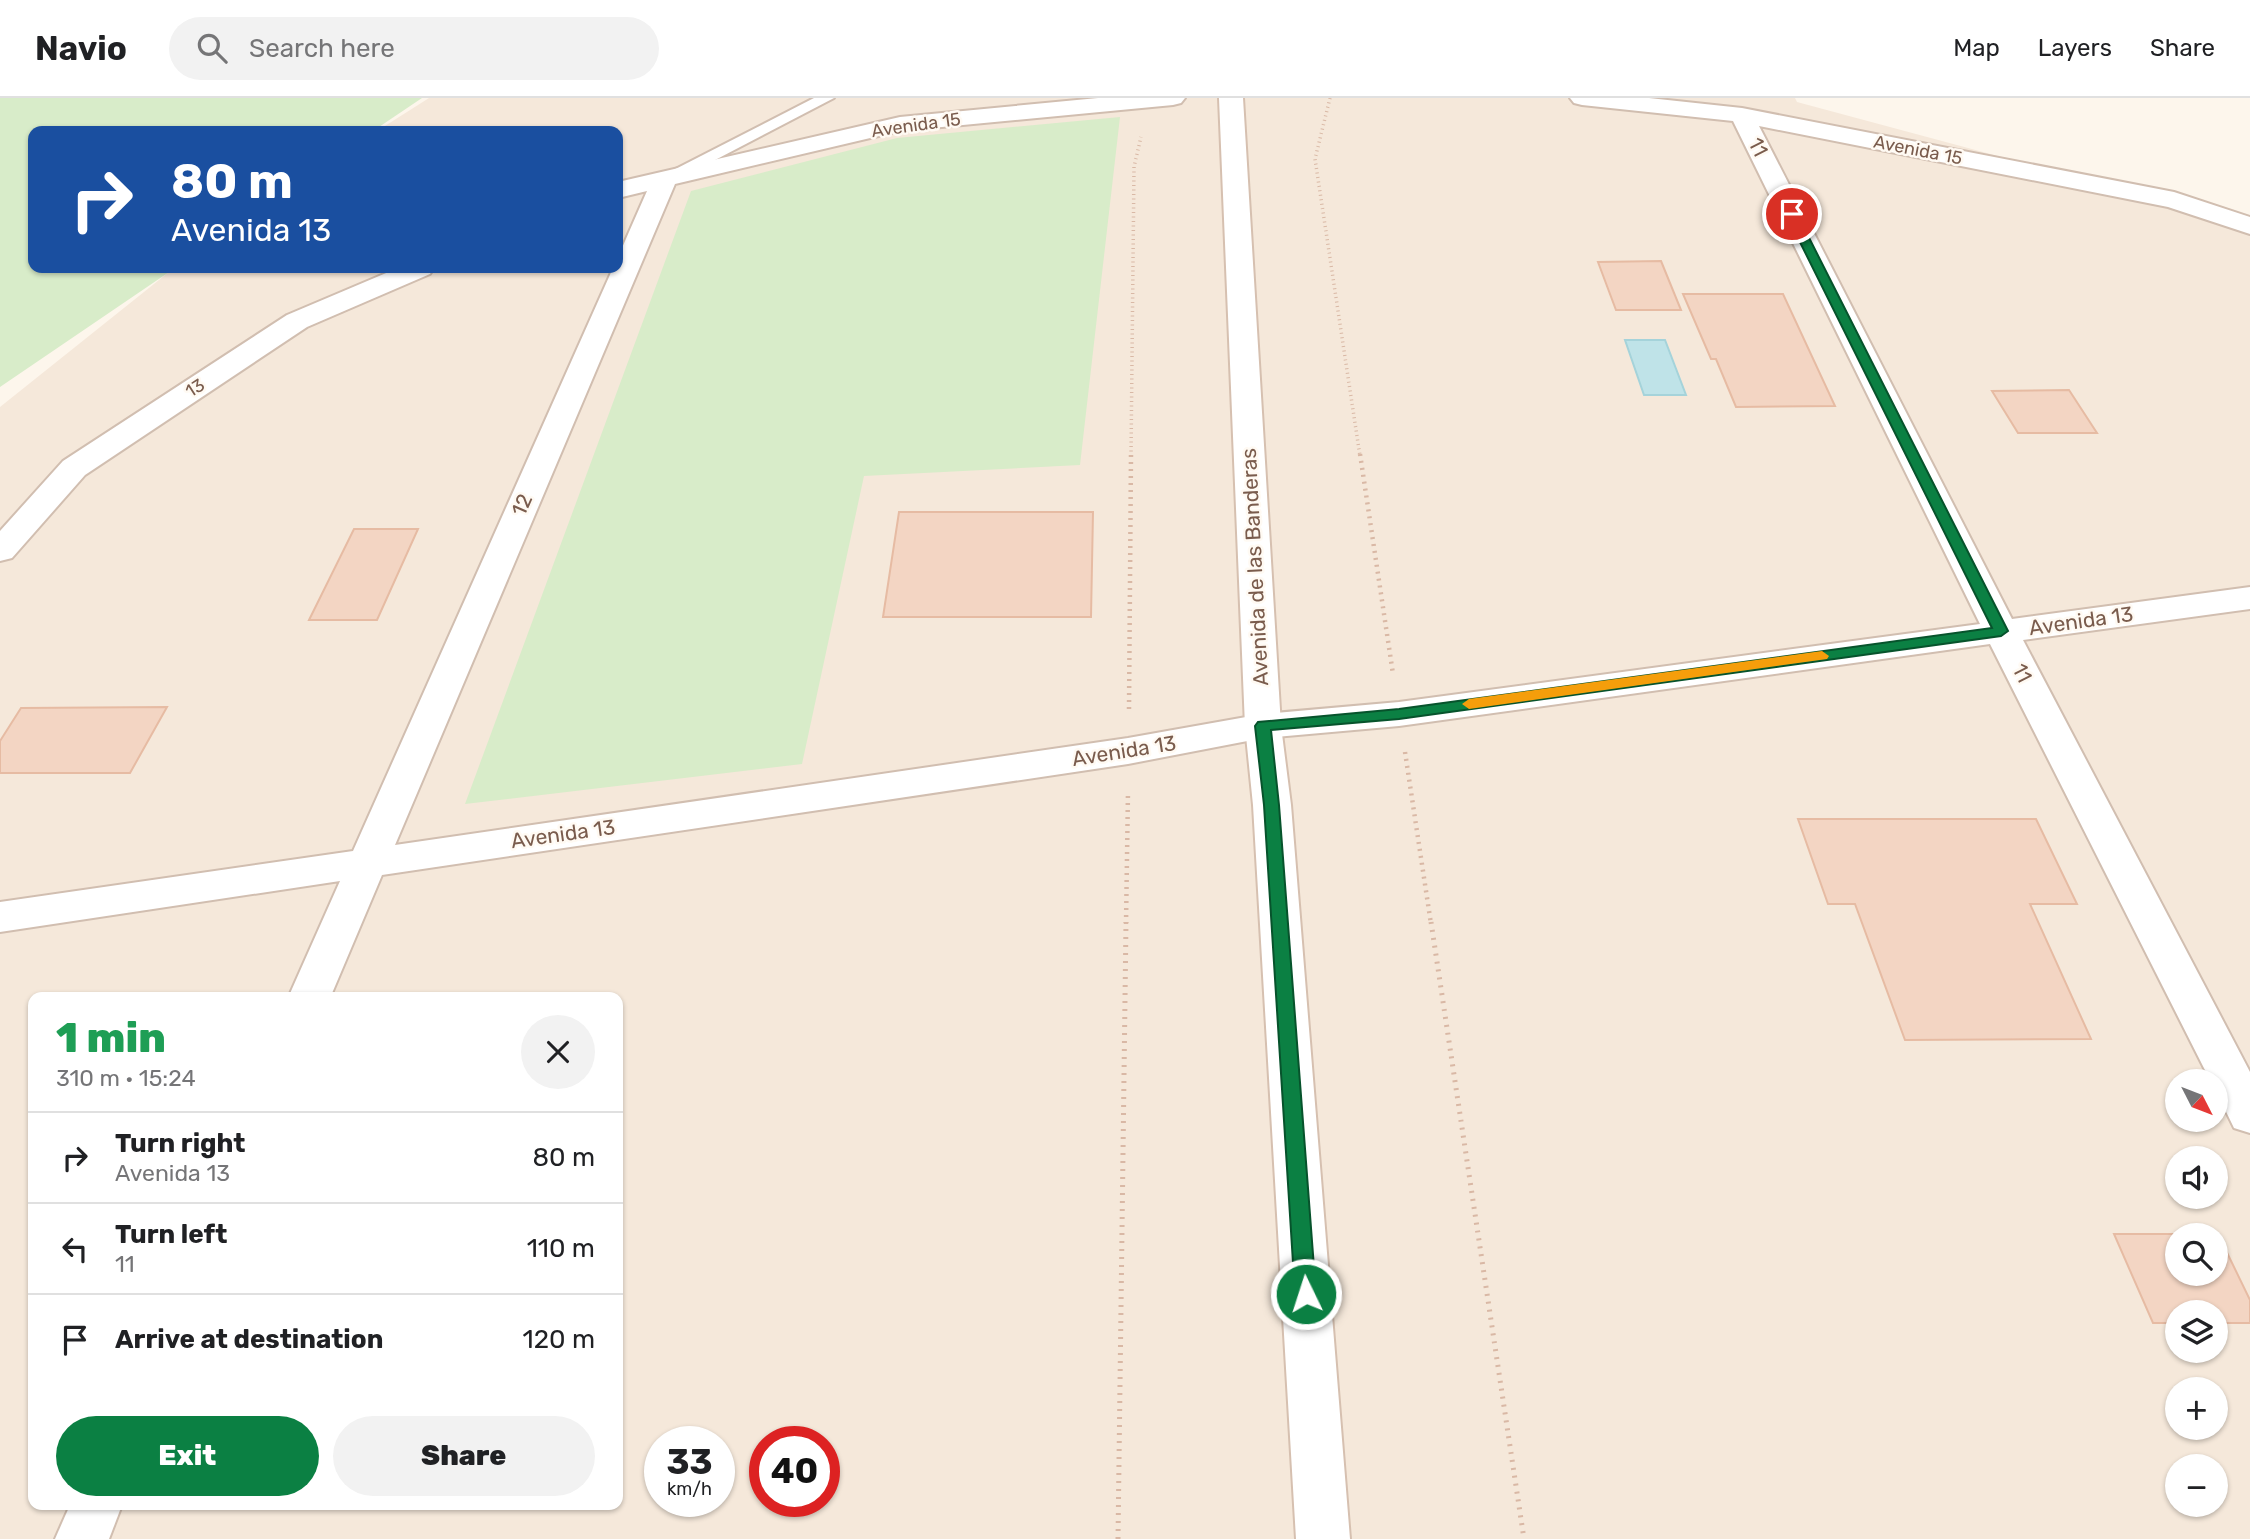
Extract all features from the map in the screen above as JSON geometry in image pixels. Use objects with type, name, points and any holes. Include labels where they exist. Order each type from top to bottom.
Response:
[{"type":"street","name":"Avenida de las Banderas","points":[[1231,98],[1263,726],[1272,805],[1323,1539]]},
{"type":"street","name":"Avenida 15","points":[[1582,98],[1742,116],[2174,200],[2250,226]]},
{"type":"street","name":"Avenida 15","points":[[665,179],[900,124],[1161,99]]},
{"type":"street","name":"11","points":[[1742,116],[2001,631],[2250,1115]]},
{"type":"street","points":[[623,189],[665,179]]},
{"type":"street","name":"12","points":[[312,992],[665,179]]},
{"type":"street","name":"13","points":[[0,551],[74,468],[297,321],[407,273]]},
{"type":"street","name":"Avenida 13","points":[[0,917],[1128,751],[1263,726],[1399,714],[2250,598]]},
{"type":"street","points":[[82,1539],[94,1510]]},
{"type":"lane","points":[[665,179],[826,98]]},
{"type":"path","points":[[1330,98],[1315,159],[1524,1539]]},
{"type":"path","points":[[1118,1539],[1134,167],[1161,99]]},
{"type":"shaded area","points":[[429,98],[1795,98],[1797,102],[2250,224],[2250,1539],[0,1539],[0,407],[168,273],[623,273],[623,126],[385,126]]},
{"type":"green space","points":[[0,98],[422,98],[380,126],[28,126],[28,273],[168,273],[0,387]]},
{"type":"green space","points":[[1120,117],[1080,465],[864,476],[802,764],[465,804],[691,191],[897,138]]},
{"type":"water","points":[[1625,340],[1665,340],[1686,395],[1644,395]]},
{"type":"building","points":[[1661,261],[1681,310],[1616,310],[1598,262]]},
{"type":"building","points":[[1683,294],[1783,294],[1835,406],[1736,407],[1716,359],[1711,359]]},
{"type":"building","points":[[2069,390],[2097,433],[2018,433],[1992,391]]},
{"type":"building","points":[[899,512],[1093,512],[1091,617],[883,617]]},
{"type":"building","points":[[354,529],[418,529],[377,620],[309,620]]},
{"type":"building","points":[[167,707],[130,773],[0,773],[0,741],[21,708]]},
{"type":"building","points":[[1798,819],[2036,819],[2077,904],[2030,904],[2091,1039],[1905,1040],[1855,904],[1828,904]]},
{"type":"building","points":[[2114,1234],[2165,1234],[2165,1286],[2228,1286],[2228,1255],[2250,1300],[2250,1323],[2228,1323],[2228,1300],[2165,1300],[2165,1323],[2153,1323]]},
{"type":"slow traffic","points":[[1469,704],[1822,656]]},
{"type":"route","points":[[1306,1294],[1272,805],[1263,726],[1399,714],[2001,631],[1792,214]]}]
